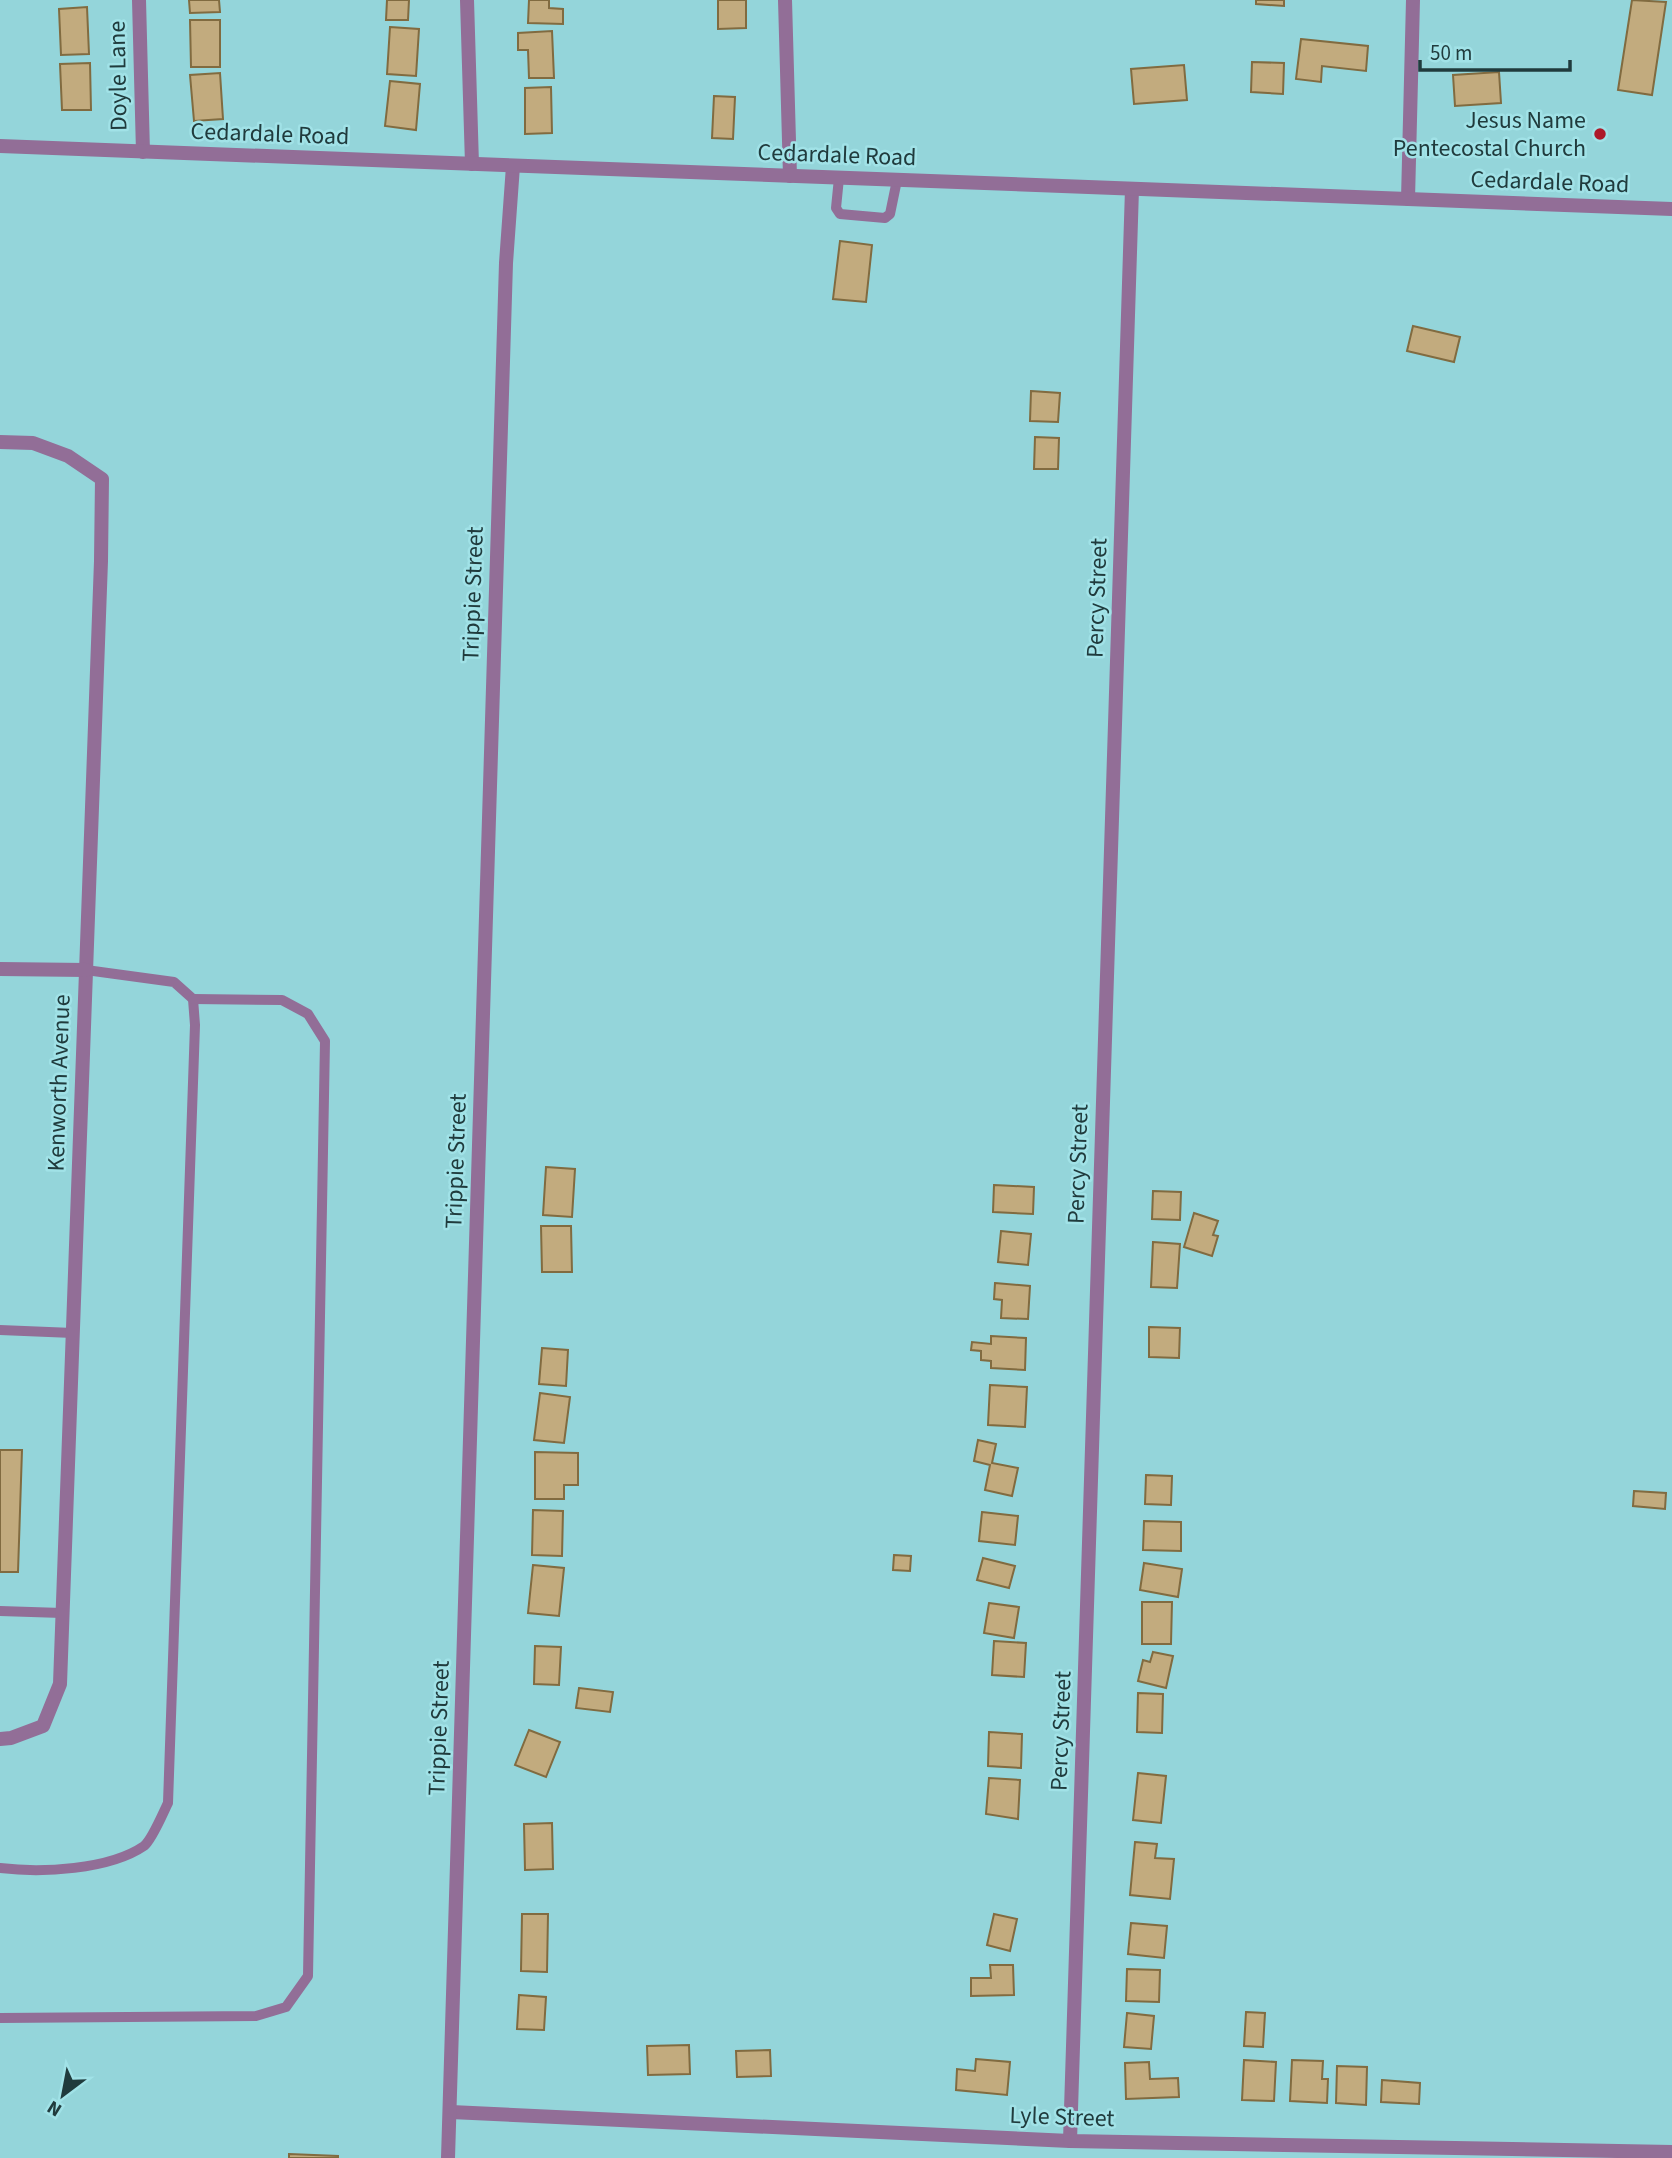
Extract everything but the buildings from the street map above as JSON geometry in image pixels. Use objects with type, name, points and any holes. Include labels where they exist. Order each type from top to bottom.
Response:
[{"type":"street","name":"Doyle Lane","points":[[139,0],[143,152]]},
{"type":"street","points":[[467,0],[472,164]]},
{"type":"street","points":[[785,0],[790,176]]},
{"type":"street","points":[[1408,199],[1413,0]]},
{"type":"street","name":"Cedardale Road","points":[[0,146],[1672,209]]},
{"type":"street","name":"Trippie Street","points":[[448,2158],[506,262],[513,166]]},
{"type":"street","name":"Percy Street","points":[[1070,2141],[1132,189]]},
{"type":"street","name":"Kenworth Avenue","points":[[0,442],[33,443],[68,456],[102,479],[60,1684],[43,1726],[0,1739]]},
{"type":"street","points":[[0,969],[86,970]]},
{"type":"street","name":"Lyle Street","points":[[451,2112],[1070,2141],[1672,2151]]},
{"type":"lane","points":[[839,178],[836,208],[839,214],[886,218],[890,214],[897,180]]},
{"type":"lane","points":[[0,2018],[256,2016],[286,2007],[308,1976],[325,1041],[309,1014],[282,1000],[193,999],[174,982],[86,970]]},
{"type":"lane","points":[[0,1868],[22,1871],[99,1865],[146,1845],[168,1803],[195,1025],[193,999]]},
{"type":"lane","points":[[0,1330],[72,1333]]},
{"type":"lane","points":[[0,1611],[62,1613]]},
{"type":"place","name":"Jesus Name Pentecostal Church","points":[[1600,134]]}]
